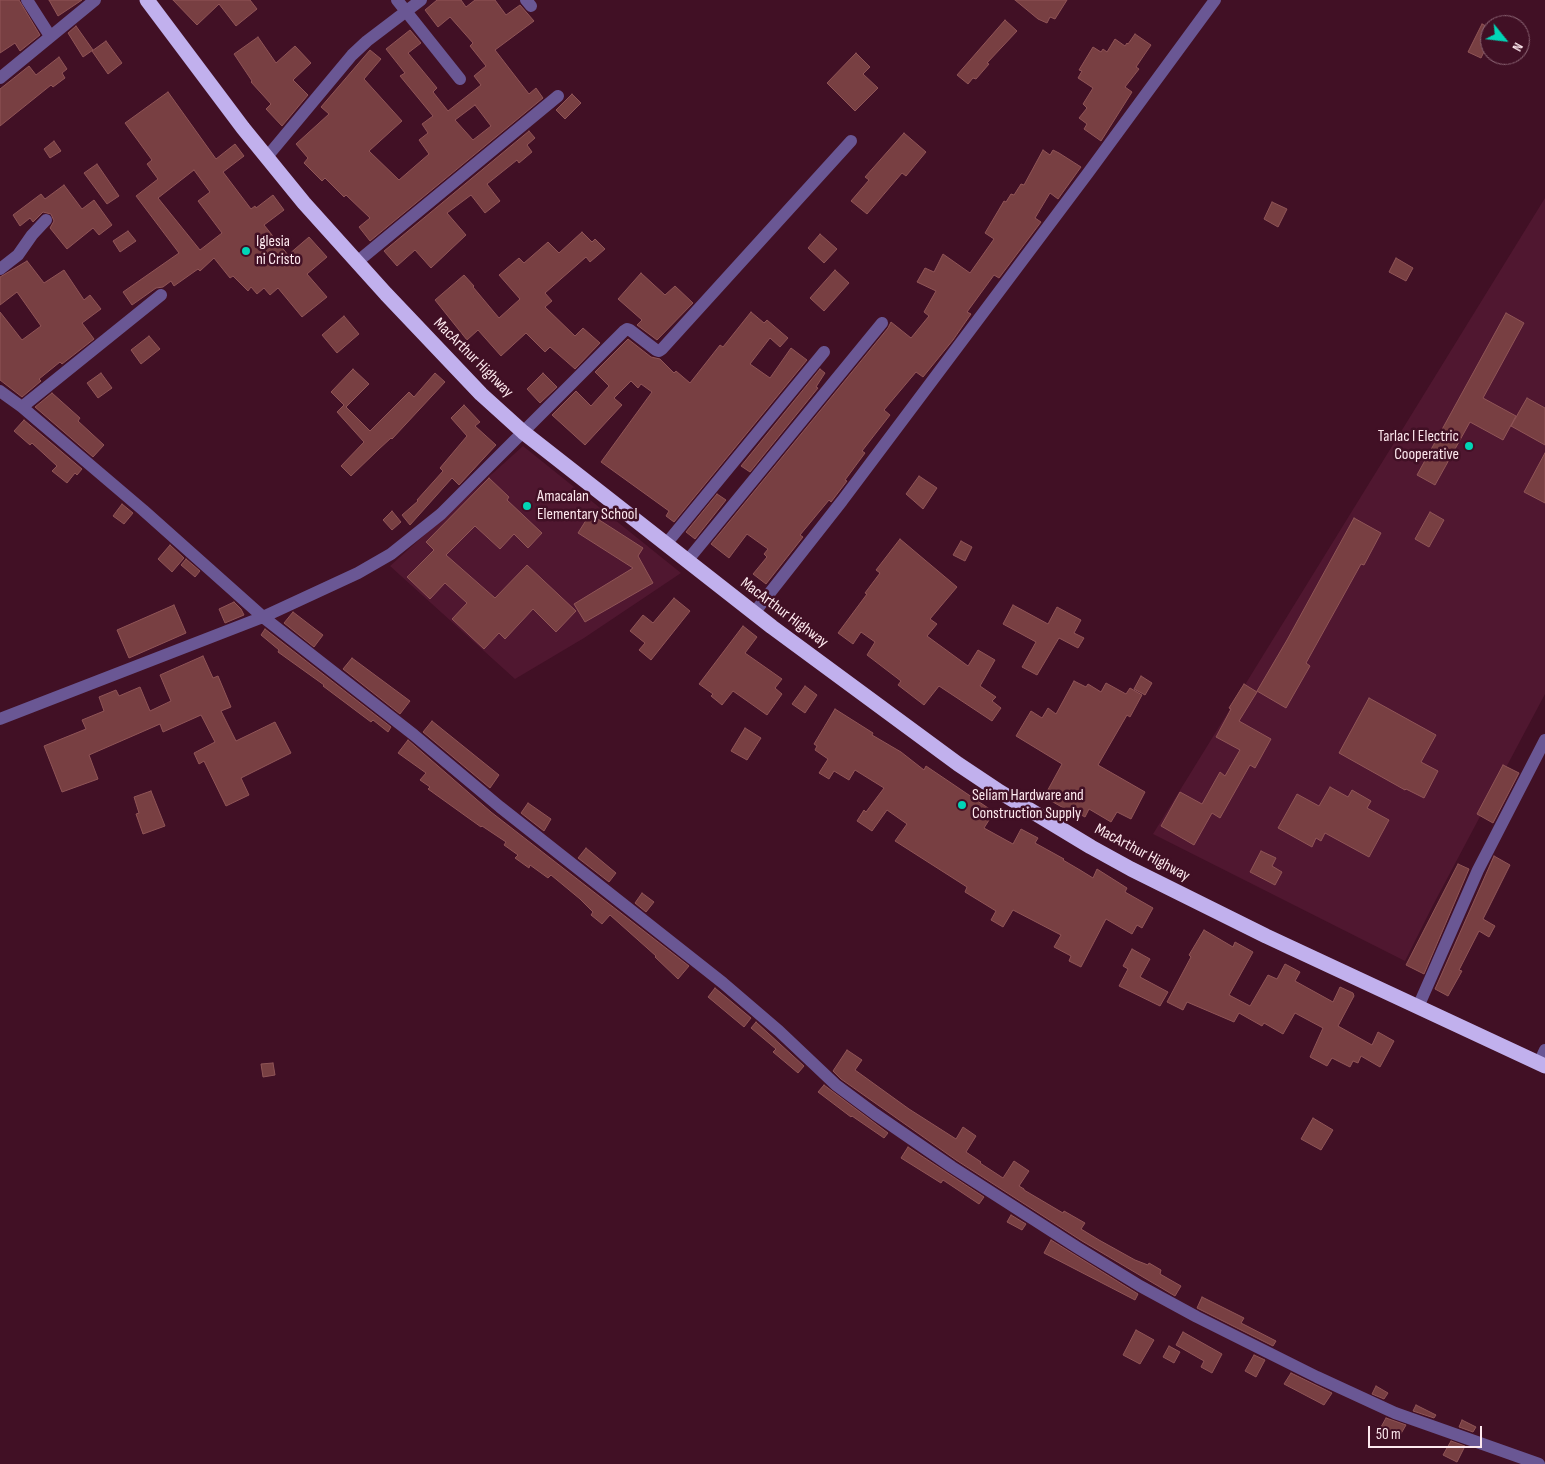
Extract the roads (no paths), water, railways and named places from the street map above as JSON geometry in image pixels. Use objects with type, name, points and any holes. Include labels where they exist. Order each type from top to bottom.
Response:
[{"type":"highway","name":"MacArthur Highway","points":[[147,0],[266,158],[304,204],[481,394],[523,432],[754,613],[958,764],[1048,822],[1209,908],[1418,1007],[1543,1059]]},
{"type":"street","points":[[27,0],[50,36]]},
{"type":"street","points":[[0,78],[95,0]]},
{"type":"street","points":[[397,0],[460,79]]},
{"type":"street","points":[[266,158],[367,40],[421,0]]},
{"type":"street","points":[[754,613],[877,454],[1215,0]]},
{"type":"street","points":[[357,262],[558,96]]},
{"type":"street","points":[[0,720],[263,617],[358,573],[391,554],[441,514],[487,470],[624,330],[630,330],[656,350],[662,349],[851,141]]},
{"type":"street","points":[[0,269],[18,255],[32,235],[46,220]]},
{"type":"street","points":[[22,407],[161,294]]},
{"type":"street","points":[[687,561],[882,323]]},
{"type":"street","points":[[666,544],[824,352]]},
{"type":"street","points":[[0,391],[22,407],[143,510],[263,617],[414,735],[500,807],[723,983],[779,1031],[836,1085],[952,1167],[1140,1286],[1250,1345],[1395,1413],[1539,1464]]},
{"type":"street","points":[[1418,1007],[1478,870],[1545,740]]},
{"type":"place","name":"Iglesia ni Cristo","points":[[246,251]]},
{"type":"place","name":"Tarlac I Electric Cooperative","points":[[1469,446]]},
{"type":"place","name":"Amacalan Elementary School","points":[[527,506]]},
{"type":"place","name":"Seliam Hardware and Construction Supply","points":[[962,805]]}]
